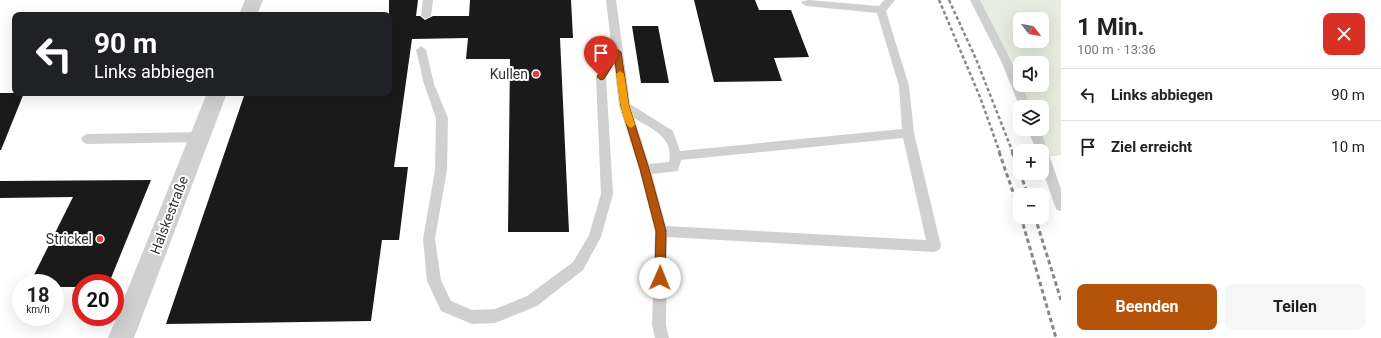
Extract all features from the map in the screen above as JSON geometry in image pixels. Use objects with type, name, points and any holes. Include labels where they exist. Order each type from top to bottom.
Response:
[{"type":"street","points":[[249,12],[254,0]]},
{"type":"street","name":"Halskestraße","points":[[121,338],[217,96]]},
{"type":"lane","points":[[426,16],[428,0]]},
{"type":"lane","points":[[612,0],[617,52],[625,106],[645,169],[661,231],[659,326],[662,338]]},
{"type":"lane","points":[[882,10],[890,0]]},
{"type":"lane","points":[[975,0],[1007,63],[1022,100]]},
{"type":"lane","points":[[806,3],[882,10]]},
{"type":"lane","points":[[661,231],[934,246],[908,133],[904,86],[882,10]]},
{"type":"lane","points":[[421,50],[429,84],[442,118],[441,170],[429,239],[434,281],[446,306],[472,317],[495,316],[532,301],[578,266],[594,237],[607,194],[601,77],[617,52]]},
{"type":"lane","points":[[625,106],[669,134],[676,156],[674,167],[645,169]]},
{"type":"lane","points":[[676,156],[908,133]]},
{"type":"lane","points":[[1036,136],[1061,206]]},
{"type":"lane","points":[[87,139],[200,137]]},
{"type":"shaded area","points":[[975,0],[1061,0],[1061,155],[1049,157],[1049,144],[1041,144],[1038,136],[1049,136],[1049,100],[1023,100],[1019,92],[1049,92],[1049,56],[1013,56],[1013,80]]},
{"type":"building","points":[[389,0],[418,0],[416,16],[420,16],[425,20],[433,16],[469,16],[470,0],[571,0],[573,38],[560,38],[569,232],[508,232],[510,59],[466,59],[468,38],[412,39],[394,167],[408,167],[399,240],[382,240],[371,321],[166,324],[244,96],[392,96],[392,12],[389,12]]},
{"type":"building","points":[[694,0],[755,0],[759,10],[791,10],[809,57],[774,58],[782,81],[714,82]]},
{"type":"building","points":[[632,26],[658,26],[669,83],[641,83]]},
{"type":"building","points":[[0,93],[12,93],[12,96],[23,96],[1,150]]},
{"type":"building","points":[[151,180],[113,274],[72,274],[72,287],[64,287],[64,274],[34,274],[73,197],[0,198],[0,181]]},
{"type":"railway","points":[[939,0],[980,97],[1000,153]]},
{"type":"railway","points":[[949,0],[976,59],[1013,153]]},
{"type":"railway","points":[[999,152],[1013,192]]},
{"type":"railway","points":[[1023,180],[1025,188]]},
{"type":"railway","points":[[1023,224],[1056,338]]},
{"type":"railway","points":[[1037,224],[1061,300]]},
{"type":"slow traffic","points":[[620,74],[625,106],[631,125]]},
{"type":"place","name":"Kullen","points":[[536,74]]},
{"type":"place","name":"Strickel","points":[[100,239]]},
{"type":"route","points":[[601,77],[617,52],[625,106],[645,169],[661,231],[660,278]]}]
